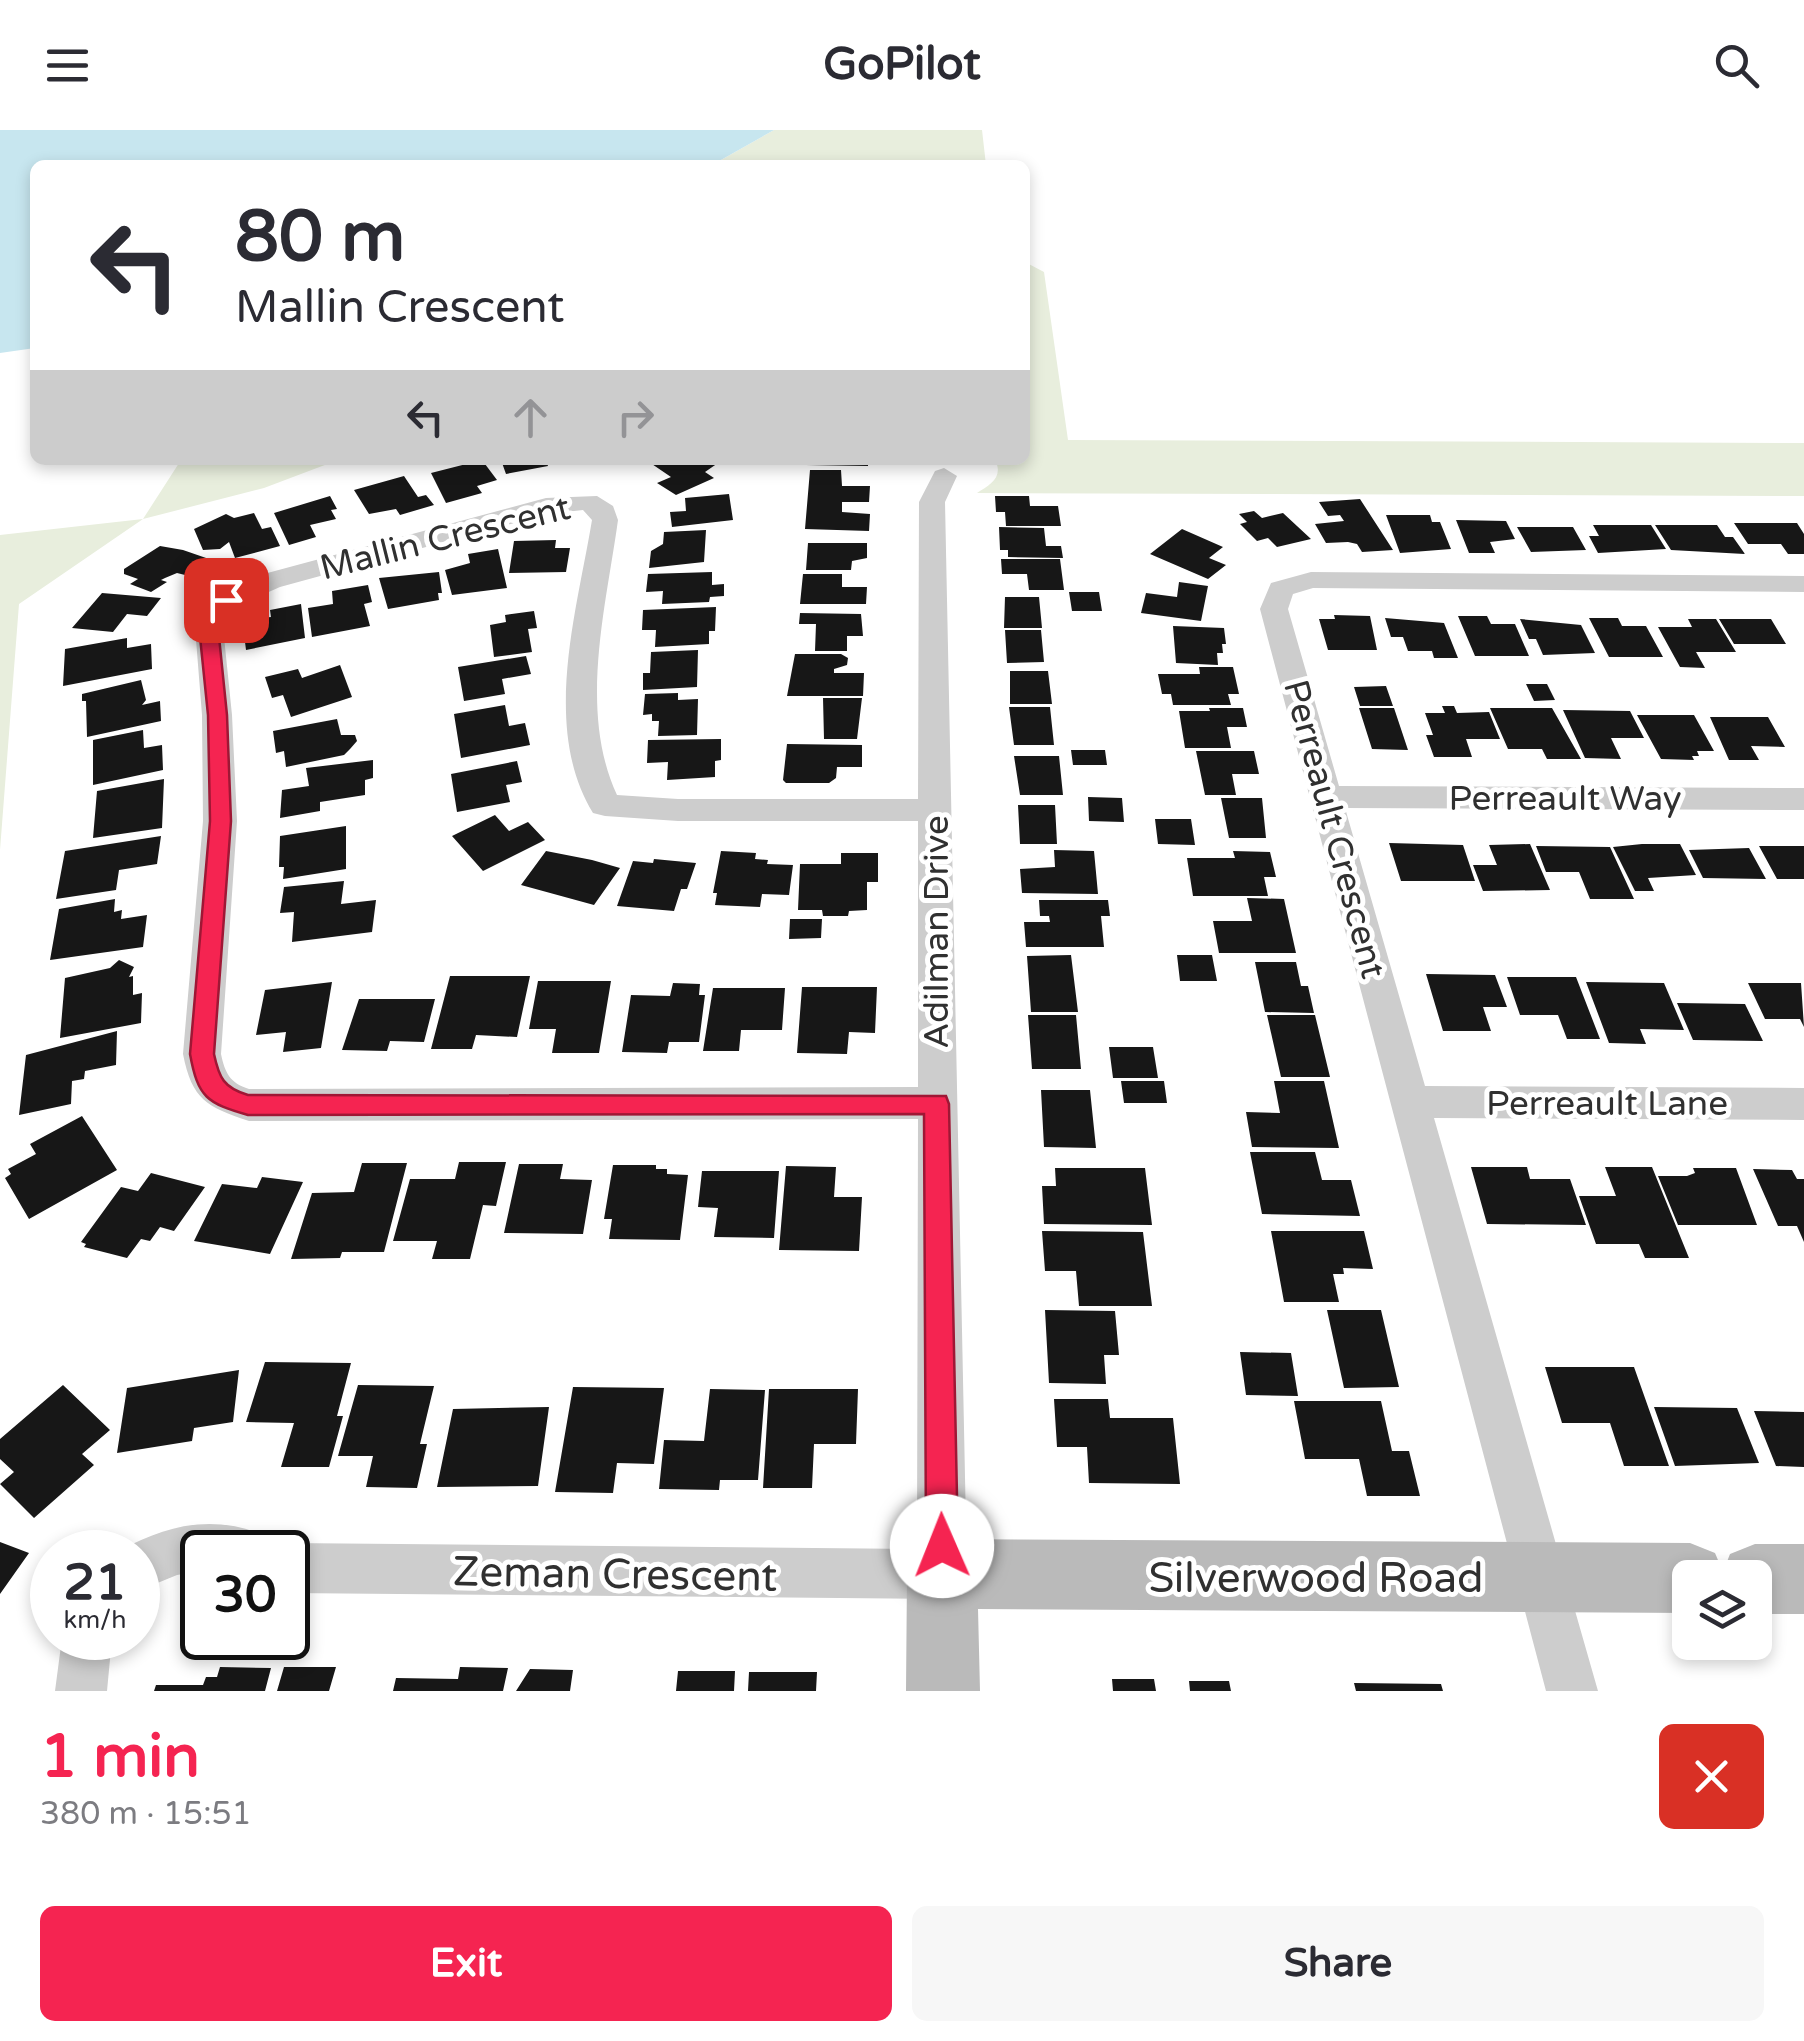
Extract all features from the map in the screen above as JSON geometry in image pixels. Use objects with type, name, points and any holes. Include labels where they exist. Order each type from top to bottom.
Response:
[{"type":"street","name":"Adilman Drive","points":[[943,1691],[932,502],[944,476]]},
{"type":"street","name":"Mallin Crescent","points":[[935,810],[678,810],[604,804],[587,760],[585,710],[605,520],[604,512],[588,502],[546,506],[270,580],[226,600],[213,614],[209,627],[218,715],[220,821],[202,1054],[208,1081],[222,1098],[248,1105],[937,1104]]},
{"type":"street","name":"Perreault Crescent","points":[[1572,1691],[1274,609],[1282,589],[1297,582],[1804,584]]},
{"type":"street","name":"Perreault Way","points":[[1326,796],[1804,799]]},
{"type":"street","name":"Perreault Lane","points":[[1410,1102],[1804,1104]]},
{"type":"street","name":"Zeman Crescent","points":[[310,1568],[942,1574]]},
{"type":"street","name":"Silverwood Road","points":[[942,1574],[1672,1578]]},
{"type":"street","points":[[1772,1578],[1804,1579]]},
{"type":"street","points":[[81,1691],[84,1660]]},
{"type":"green space","points":[[774,130],[982,130],[985,160],[721,160]]},
{"type":"green space","points":[[1030,265],[1044,272],[1068,440],[1804,443],[1804,496],[977,493],[997,476],[997,466],[1030,465]]},
{"type":"green space","points":[[178,465],[325,465],[264,488],[143,519]]},
{"type":"green space","points":[[143,519],[19,604],[0,850],[0,535]]},
{"type":"water","points":[[0,130],[774,130],[721,160],[30,160],[30,349],[0,353]]},
{"type":"building","points":[[462,465],[486,465],[497,480],[477,486],[482,493],[446,503],[431,473]]},
{"type":"building","points":[[503,465],[548,466],[506,474]]},
{"type":"building","points":[[653,465],[715,465],[705,472],[714,478],[676,495],[657,483],[671,477]]},
{"type":"building","points":[[810,470],[841,470],[842,486],[870,486],[869,502],[842,502],[842,512],[870,514],[869,531],[805,529]]},
{"type":"building","points":[[404,476],[418,497],[426,495],[434,505],[400,515],[396,509],[369,514],[354,490]]},
{"type":"building","points":[[729,494],[733,520],[672,527],[670,512],[686,511],[685,498]]},
{"type":"building","points":[[330,496],[337,509],[331,510],[336,519],[310,525],[316,537],[289,545],[274,513]]},
{"type":"building","points":[[995,496],[1029,496],[1030,506],[1058,506],[1061,526],[1006,526],[1005,512],[996,512]]},
{"type":"building","points":[[1360,499],[1393,550],[1362,552],[1357,544],[1326,543],[1315,524],[1344,521],[1340,515],[1328,516],[1319,502]]},
{"type":"building","points":[[1254,511],[1262,518],[1283,513],[1311,539],[1277,547],[1268,538],[1257,541],[1240,524],[1247,522],[1239,514]]},
{"type":"building","points":[[254,513],[262,529],[271,527],[280,546],[235,558],[229,542],[220,549],[203,550],[194,529],[226,514],[234,518]]},
{"type":"building","points":[[1386,515],[1430,515],[1432,522],[1440,522],[1451,549],[1400,553]]},
{"type":"building","points":[[1456,520],[1506,521],[1515,539],[1490,542],[1495,553],[1469,553]]},
{"type":"building","points":[[1734,523],[1797,523],[1804,534],[1804,554],[1788,554],[1781,544],[1748,544]]},
{"type":"building","points":[[1593,525],[1651,525],[1666,549],[1598,553],[1589,536],[1599,536]]},
{"type":"building","points":[[1655,525],[1717,525],[1725,537],[1733,537],[1745,554],[1671,550]]},
{"type":"building","points":[[999,527],[1044,528],[1046,546],[1061,546],[1063,558],[1008,557],[1008,550],[1000,550]]},
{"type":"building","points":[[1517,527],[1573,527],[1586,550],[1531,552]]},
{"type":"building","points":[[1182,529],[1223,547],[1209,558],[1226,565],[1208,579],[1150,554]]},
{"type":"building","points":[[706,530],[704,562],[649,568],[651,551],[663,544],[664,532]]},
{"type":"building","points":[[556,540],[555,548],[570,548],[566,572],[509,573],[514,541]]},
{"type":"building","points":[[808,543],[867,543],[867,558],[852,561],[851,570],[806,570]]},
{"type":"building","points":[[160,546],[209,559],[185,575],[177,573],[161,580],[167,582],[151,592],[130,584],[138,579],[124,574],[124,569]]},
{"type":"building","points":[[498,549],[507,588],[452,595],[445,570],[470,563],[468,554]]},
{"type":"building","points":[[1001,559],[1060,559],[1064,590],[1029,590],[1027,574],[1002,574]]},
{"type":"building","points":[[439,572],[439,600],[388,609],[379,578]]},
{"type":"building","points":[[712,572],[712,585],[724,584],[724,596],[710,597],[709,602],[662,604],[663,591],[646,592],[648,574]]},
{"type":"building","points":[[803,574],[842,574],[842,587],[867,587],[866,604],[800,604]]},
{"type":"building","points":[[1179,582],[1208,586],[1201,621],[1141,613],[1146,593],[1177,597]]},
{"type":"building","points":[[368,585],[372,602],[364,604],[370,626],[312,637],[308,608],[333,604],[332,591]]},
{"type":"building","points":[[1069,592],[1099,592],[1102,611],[1072,611]]},
{"type":"building","points":[[102,593],[161,598],[147,616],[127,614],[113,632],[72,628]]},
{"type":"building","points":[[1005,597],[1039,597],[1042,628],[1004,628]]},
{"type":"building","points":[[301,604],[305,638],[246,650],[243,626],[263,622],[262,618],[271,617],[270,610]]},
{"type":"building","points":[[716,607],[715,631],[709,631],[709,644],[655,647],[656,630],[642,630],[643,610]]},
{"type":"building","points":[[534,611],[537,628],[528,629],[532,652],[494,657],[490,625],[506,622],[505,615]]},
{"type":"building","points":[[800,613],[861,614],[863,636],[847,636],[847,651],[815,651],[816,624],[799,624]]},
{"type":"building","points":[[1334,615],[1370,616],[1377,650],[1328,650],[1319,619],[1335,619]]},
{"type":"building","points":[[1458,616],[1487,616],[1491,624],[1515,624],[1529,656],[1475,656]]},
{"type":"building","points":[[1385,618],[1444,623],[1458,658],[1434,658],[1432,651],[1408,651],[1403,637],[1391,637]]},
{"type":"building","points":[[1589,618],[1618,618],[1622,626],[1646,626],[1663,657],[1609,657]]},
{"type":"building","points":[[1520,619],[1581,625],[1595,653],[1543,655],[1536,639],[1529,639]]},
{"type":"building","points":[[1688,619],[1716,619],[1736,652],[1696,652],[1705,668],[1680,667],[1658,627],[1692,627]]},
{"type":"building","points":[[1719,619],[1771,619],[1786,644],[1734,644]]},
{"type":"building","points":[[1173,626],[1224,628],[1226,644],[1222,644],[1223,653],[1217,653],[1218,665],[1176,663]]},
{"type":"building","points":[[1005,630],[1041,630],[1044,662],[1007,663]]},
{"type":"building","points":[[127,638],[127,648],[151,644],[152,669],[63,686],[65,649]]},
{"type":"building","points":[[698,650],[697,687],[643,690],[643,673],[650,673],[651,652]]},
{"type":"building","points":[[795,654],[841,654],[848,658],[847,665],[834,669],[834,673],[864,673],[863,696],[787,696]]},
{"type":"building","points":[[526,656],[531,674],[502,679],[505,694],[464,701],[458,667]]},
{"type":"building","points":[[340,665],[352,697],[291,717],[283,695],[272,698],[265,677],[298,669],[302,678]]},
{"type":"building","points":[[1199,667],[1233,667],[1239,694],[1228,694],[1231,705],[1173,705],[1171,694],[1162,694],[1158,674],[1200,674]]},
{"type":"building","points":[[1010,671],[1048,671],[1052,704],[1010,704]]},
{"type":"building","points":[[141,680],[146,700],[142,705],[160,701],[161,721],[87,737],[86,701],[82,701],[82,694]]},
{"type":"building","points":[[1526,684],[1547,684],[1555,700],[1534,701]]},
{"type":"building","points":[[1386,686],[1393,706],[1360,706],[1354,687]]},
{"type":"building","points":[[678,693],[678,700],[698,699],[697,735],[658,736],[659,721],[652,721],[652,714],[643,715],[645,694]]},
{"type":"building","points":[[823,698],[862,698],[857,739],[824,739]]},
{"type":"building","points":[[505,705],[509,726],[525,723],[530,745],[461,758],[454,714]]},
{"type":"building","points":[[1442,706],[1454,706],[1457,713],[1489,712],[1500,739],[1466,739],[1472,757],[1434,757],[1426,735],[1433,735],[1425,713],[1445,713]]},
{"type":"building","points":[[1009,707],[1050,707],[1054,745],[1014,745]]},
{"type":"building","points":[[1209,708],[1243,708],[1247,727],[1227,727],[1231,748],[1185,748],[1179,711],[1210,711]]},
{"type":"building","points":[[1359,708],[1394,708],[1408,750],[1372,749]]},
{"type":"building","points":[[1490,708],[1552,708],[1581,759],[1547,759],[1542,749],[1508,749]]},
{"type":"building","points":[[1563,710],[1630,711],[1644,738],[1611,738],[1621,759],[1585,758]]},
{"type":"building","points":[[1637,715],[1694,715],[1714,751],[1697,751],[1699,756],[1692,756],[1694,760],[1661,759]]},
{"type":"building","points":[[1710,717],[1768,717],[1785,747],[1751,746],[1759,760],[1729,760]]},
{"type":"building","points":[[337,719],[341,735],[355,735],[357,741],[344,755],[286,767],[284,751],[276,753],[273,731]]},
{"type":"building","points":[[143,730],[144,748],[162,745],[163,770],[93,785],[93,740]]},
{"type":"building","points":[[721,739],[721,760],[715,761],[715,777],[667,780],[668,762],[647,763],[648,740]]},
{"type":"building","points":[[787,744],[862,745],[862,767],[837,767],[836,778],[829,783],[786,783],[783,780]]},
{"type":"building","points":[[1071,750],[1105,750],[1107,765],[1073,765]]},
{"type":"building","points":[[1196,751],[1254,751],[1259,774],[1232,774],[1236,795],[1205,795]]},
{"type":"building","points":[[1014,756],[1059,756],[1063,795],[1020,795]]},
{"type":"building","points":[[373,760],[373,778],[365,780],[365,795],[320,802],[320,811],[280,818],[282,790],[309,786],[306,768]]},
{"type":"building","points":[[517,761],[522,782],[506,785],[510,802],[457,812],[451,774]]},
{"type":"building","points":[[164,779],[162,828],[93,838],[97,791]]},
{"type":"building","points":[[1088,797],[1122,798],[1124,822],[1089,821]]},
{"type":"building","points":[[1221,798],[1262,798],[1266,838],[1229,838]]},
{"type":"building","points":[[1018,805],[1055,805],[1057,844],[1020,844]]},
{"type":"building","points":[[495,815],[509,831],[528,822],[545,840],[483,871],[452,836]]},
{"type":"building","points":[[1155,819],[1191,819],[1195,845],[1158,844]]},
{"type":"building","points":[[346,826],[346,869],[283,879],[284,867],[279,867],[280,836]]},
{"type":"building","points":[[161,836],[157,864],[119,870],[116,890],[56,899],[65,851]]},
{"type":"building","points":[[1389,843],[1463,845],[1475,881],[1401,881]]},
{"type":"building","points":[[1530,844],[1550,890],[1483,891],[1473,865],[1497,865],[1489,845]]},
{"type":"building","points":[[1680,844],[1696,875],[1648,878],[1654,891],[1635,891],[1613,847]]},
{"type":"building","points":[[1536,846],[1610,847],[1634,899],[1590,899],[1579,872],[1546,872]]},
{"type":"building","points":[[1759,846],[1804,846],[1804,879],[1777,879]]},
{"type":"building","points":[[1749,848],[1766,879],[1703,878],[1689,850]]},
{"type":"building","points":[[1054,850],[1094,851],[1098,894],[1022,893],[1020,869],[1055,867]]},
{"type":"building","points":[[546,851],[620,868],[594,905],[521,885]]},
{"type":"building","points":[[721,851],[756,853],[755,859],[768,860],[767,864],[793,865],[789,895],[762,894],[760,907],[715,905],[717,893],[713,893]]},
{"type":"building","points":[[1233,851],[1270,852],[1276,877],[1264,877],[1268,896],[1193,896],[1187,858],[1235,858]]},
{"type":"building","points":[[841,853],[878,853],[878,882],[867,882],[867,910],[849,911],[848,916],[823,916],[822,910],[798,910],[800,864],[841,864]]},
{"type":"building","points":[[654,859],[696,863],[674,911],[617,906],[633,861],[653,863]]},
{"type":"building","points":[[344,881],[341,904],[376,900],[372,932],[292,942],[294,912],[280,913],[284,887]]},
{"type":"building","points":[[1247,898],[1284,899],[1296,953],[1219,953],[1213,921],[1252,921]]},
{"type":"building","points":[[115,899],[114,912],[122,910],[121,919],[147,915],[143,947],[50,960],[59,909]]},
{"type":"building","points":[[1039,900],[1108,900],[1110,916],[1101,916],[1104,947],[1026,947],[1024,922],[1050,922],[1049,916],[1040,916]]},
{"type":"building","points":[[790,919],[822,919],[821,938],[789,939]]},
{"type":"building","points":[[1071,955],[1078,1012],[1031,1012],[1027,956]]},
{"type":"building","points":[[1177,955],[1212,955],[1217,981],[1180,981]]},
{"type":"building","points":[[119,960],[134,967],[129,977],[133,976],[133,995],[142,993],[141,1023],[60,1038],[65,978],[110,968]]},
{"type":"building","points":[[1255,962],[1296,962],[1301,986],[1308,986],[1314,1013],[1265,1012]]},
{"type":"building","points":[[1426,974],[1495,975],[1507,1007],[1483,1007],[1491,1031],[1443,1031]]},
{"type":"building","points":[[450,976],[530,976],[517,1037],[476,1035],[472,1049],[431,1049]]},
{"type":"building","points":[[1507,977],[1576,977],[1600,1039],[1567,1039],[1558,1015],[1520,1015]]},
{"type":"building","points":[[538,981],[611,981],[599,1053],[552,1053],[556,1029],[529,1029]]},
{"type":"building","points":[[332,982],[321,1048],[283,1052],[286,1032],[256,1035],[265,990]]},
{"type":"building","points":[[1586,982],[1664,983],[1684,1030],[1640,1029],[1646,1044],[1609,1043]]},
{"type":"building","points":[[673,983],[700,984],[699,995],[705,995],[699,1042],[669,1042],[667,1053],[622,1052],[631,995],[670,996]]},
{"type":"building","points":[[1748,983],[1801,983],[1804,1027],[1800,1019],[1765,1019]]},
{"type":"building","points":[[802,987],[877,987],[875,1033],[849,1032],[847,1054],[797,1053]]},
{"type":"building","points":[[713,988],[785,988],[782,1030],[741,1030],[739,1051],[703,1051]]},
{"type":"building","points":[[359,999],[435,999],[424,1042],[390,1041],[387,1051],[342,1050]]},
{"type":"building","points":[[1677,1003],[1745,1004],[1763,1041],[1693,1040]]},
{"type":"building","points":[[1028,1015],[1076,1015],[1081,1069],[1032,1069]]},
{"type":"building","points":[[1267,1015],[1315,1015],[1330,1077],[1281,1077]]},
{"type":"building","points":[[117,1031],[116,1065],[85,1071],[84,1079],[72,1081],[71,1104],[19,1115],[26,1055]]},
{"type":"building","points":[[1109,1047],[1153,1047],[1158,1078],[1113,1078]]},
{"type":"building","points":[[1121,1081],[1164,1081],[1167,1103],[1124,1103]]},
{"type":"building","points":[[1274,1081],[1324,1081],[1339,1148],[1252,1147],[1246,1112],[1280,1113]]},
{"type":"building","points":[[1041,1090],[1090,1090],[1096,1148],[1044,1147]]},
{"type":"building","points":[[82,1116],[117,1170],[29,1219],[5,1178],[11,1174],[8,1169],[36,1154],[30,1144]]},
{"type":"building","points":[[1250,1152],[1315,1152],[1322,1180],[1351,1180],[1360,1216],[1262,1214]]},
{"type":"building","points":[[459,1162],[506,1162],[496,1206],[483,1205],[470,1259],[432,1259],[437,1241],[393,1241],[410,1179],[455,1179]]},
{"type":"building","points":[[362,1163],[407,1163],[384,1252],[342,1252],[340,1258],[291,1259],[312,1193],[354,1192]]},
{"type":"building","points":[[519,1164],[563,1164],[560,1179],[592,1180],[583,1234],[504,1233]]},
{"type":"building","points":[[613,1165],[656,1165],[656,1169],[667,1169],[667,1174],[688,1175],[680,1240],[609,1239],[612,1219],[604,1219]]},
{"type":"building","points":[[786,1166],[836,1167],[834,1197],[862,1197],[859,1251],[779,1250]]},
{"type":"building","points":[[1471,1167],[1527,1167],[1530,1179],[1570,1179],[1586,1225],[1487,1224]]},
{"type":"building","points":[[1605,1167],[1652,1167],[1689,1258],[1645,1258],[1639,1244],[1596,1244],[1579,1196],[1616,1196]]},
{"type":"building","points":[[1055,1168],[1145,1168],[1152,1225],[1044,1224],[1042,1186],[1056,1186]]},
{"type":"building","points":[[1693,1168],[1736,1168],[1757,1225],[1678,1225],[1658,1176],[1687,1176],[1695,1173]]},
{"type":"building","points":[[1753,1169],[1792,1170],[1797,1179],[1804,1179],[1804,1242],[1797,1226],[1778,1226]]},
{"type":"building","points":[[702,1171],[779,1171],[774,1238],[714,1237],[718,1208],[698,1207]]},
{"type":"building","points":[[151,1173],[205,1187],[174,1231],[160,1227],[150,1241],[141,1239],[127,1258],[84,1247],[86,1244],[81,1242],[121,1187],[138,1191]]},
{"type":"building","points":[[262,1177],[303,1182],[270,1254],[194,1241],[222,1184],[257,1188]]},
{"type":"building","points":[[1042,1231],[1143,1232],[1152,1306],[1079,1306],[1076,1271],[1045,1271]]},
{"type":"building","points":[[1271,1231],[1364,1231],[1373,1269],[1343,1268],[1344,1274],[1333,1274],[1339,1302],[1284,1302]]},
{"type":"building","points":[[1045,1310],[1115,1311],[1119,1355],[1104,1355],[1106,1384],[1049,1383]]},
{"type":"building","points":[[1327,1310],[1381,1310],[1399,1387],[1344,1388]]},
{"type":"building","points":[[1240,1352],[1291,1353],[1298,1396],[1246,1395]]},
{"type":"building","points":[[265,1362],[351,1363],[337,1416],[343,1416],[329,1467],[281,1467],[294,1423],[246,1422]]},
{"type":"building","points":[[1545,1367],[1634,1367],[1669,1466],[1624,1466],[1610,1423],[1562,1423]]},
{"type":"building","points":[[239,1370],[233,1422],[194,1428],[192,1441],[117,1453],[127,1388]]},
{"type":"building","points":[[63,1385],[110,1430],[82,1454],[94,1465],[34,1518],[0,1484],[14,1472],[0,1459],[0,1439]]},
{"type":"building","points":[[358,1385],[434,1386],[420,1444],[427,1444],[417,1488],[366,1487],[373,1456],[338,1456]]},
{"type":"building","points":[[573,1387],[664,1388],[654,1464],[617,1463],[613,1493],[555,1492]]},
{"type":"building","points":[[710,1389],[765,1390],[758,1480],[720,1480],[719,1490],[659,1489],[664,1440],[704,1441]]},
{"type":"building","points":[[769,1389],[858,1389],[856,1444],[814,1444],[812,1488],[763,1488]]},
{"type":"building","points":[[1054,1399],[1108,1399],[1110,1418],[1173,1418],[1180,1484],[1089,1483],[1087,1447],[1057,1447]]},
{"type":"building","points":[[1294,1401],[1381,1401],[1392,1451],[1409,1451],[1420,1496],[1367,1496],[1359,1459],[1305,1459]]},
{"type":"building","points":[[549,1407],[538,1486],[437,1487],[453,1409]]},
{"type":"building","points":[[1654,1407],[1737,1408],[1759,1463],[1675,1466]]},
{"type":"building","points":[[1754,1411],[1804,1412],[1804,1467],[1776,1466]]},
{"type":"building","points":[[0,1542],[29,1553],[0,1594]]},
{"type":"building","points":[[220,1667],[271,1668],[265,1691],[154,1691],[156,1685],[203,1685],[206,1677],[217,1677]]},
{"type":"building","points":[[284,1667],[336,1667],[329,1691],[277,1691]]},
{"type":"building","points":[[460,1667],[508,1668],[503,1691],[393,1691],[396,1678],[458,1679]]},
{"type":"building","points":[[530,1669],[573,1670],[570,1691],[516,1691]]},
{"type":"building","points":[[678,1671],[735,1671],[734,1691],[676,1691]]},
{"type":"building","points":[[749,1672],[817,1672],[816,1691],[748,1691]]},
{"type":"building","points":[[1112,1679],[1154,1679],[1156,1691],[1113,1691]]},
{"type":"building","points":[[1189,1681],[1229,1681],[1231,1691],[1190,1691]]},
{"type":"building","points":[[1354,1683],[1441,1684],[1443,1691],[1356,1691]]},
{"type":"route","points":[[226,600],[213,614],[209,627],[218,715],[220,821],[202,1054],[208,1081],[222,1098],[248,1105],[937,1104],[942,1546]]}]
